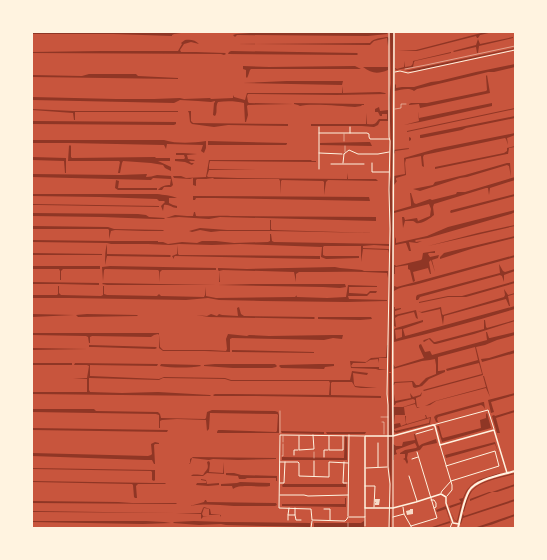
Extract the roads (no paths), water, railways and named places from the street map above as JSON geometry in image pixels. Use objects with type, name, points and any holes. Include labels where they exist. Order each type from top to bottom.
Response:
[{"type":"main road","points":[[458,528],[469,490],[476,484],[485,480],[515,471]]},
{"type":"street","points":[[389,32],[390,229],[387,394],[388,467],[393,528]]},
{"type":"street","points":[[389,528],[393,436],[394,32]]},
{"type":"street","points":[[394,72],[408,73],[515,50]]},
{"type":"street","points":[[319,127],[319,169]]},
{"type":"street","points":[[350,127],[350,133]]},
{"type":"street","points":[[319,133],[368,133],[370,139],[390,139]]},
{"type":"street","points":[[319,153],[344,153],[349,150],[358,154],[378,154],[390,152]]},
{"type":"street","points":[[344,153],[344,164]]},
{"type":"street","points":[[372,163],[372,172],[390,172]]},
{"type":"street","points":[[331,164],[364,164]]},
{"type":"street","points":[[312,528],[311,509],[279,508],[280,435],[393,436],[488,410],[507,473]]},
{"type":"street","points":[[433,425],[435,426],[452,485],[452,490],[446,497],[446,503],[453,523]]},
{"type":"street","points":[[422,428],[423,432]]},
{"type":"street","points":[[416,434],[433,429]]},
{"type":"street","points":[[440,444],[494,430]]},
{"type":"street","points":[[298,450],[299,435]]},
{"type":"street","points":[[294,455],[294,450],[314,449],[313,435]]},
{"type":"street","points":[[329,435],[329,450]]},
{"type":"street","points":[[324,457],[324,450],[343,450],[343,435]]},
{"type":"street","points":[[312,520],[348,520],[348,435]]},
{"type":"street","points":[[365,436],[365,526]]},
{"type":"street","points":[[378,443],[378,468]]},
{"type":"street","points":[[365,508],[391,508],[431,498],[441,494],[451,481],[499,466],[496,451],[446,466]]},
{"type":"street","points":[[403,505],[404,514],[411,527],[436,518],[417,452]]},
{"type":"street","points":[[412,459],[419,457]]},
{"type":"street","points":[[498,458],[502,457]]},
{"type":"street","points":[[314,461],[314,476]]},
{"type":"street","points":[[280,462],[299,462],[300,476],[329,477],[329,462],[348,463]]},
{"type":"street","points":[[280,483],[284,482],[284,462]]},
{"type":"street","points":[[344,462],[343,483],[348,483]]},
{"type":"street","points":[[365,468],[388,467]]},
{"type":"street","points":[[409,476],[418,501]]},
{"type":"street","points":[[365,486],[374,486],[374,508]]},
{"type":"street","points":[[280,494],[312,496],[348,495]]},
{"type":"street","points":[[441,494],[446,497]]},
{"type":"street","points":[[431,498],[436,503],[436,507],[434,509]]},
{"type":"street","points":[[288,520],[289,508]]},
{"type":"street","points":[[295,508],[296,520],[301,520]]},
{"type":"street","points":[[324,509],[330,509],[330,520]]},
{"type":"street","points":[[393,517],[404,514]]},
{"type":"street","points":[[288,515],[296,515]]},
{"type":"street","points":[[348,517],[365,517]]},
{"type":"street","points":[[453,523],[458,524]]},
{"type":"street","points":[[450,528],[453,523]]},
{"type":"lane","points":[[393,109],[401,108],[401,104],[406,104]]},
{"type":"lane","points":[[344,133],[344,141]]},
{"type":"lane","points":[[344,153],[345,146]]},
{"type":"lane","points":[[280,411],[280,435]]},
{"type":"lane","points":[[381,417],[388,417]]},
{"type":"lane","points":[[382,422],[384,422],[384,436]]},
{"type":"lane","points":[[283,442],[284,435]]}]
